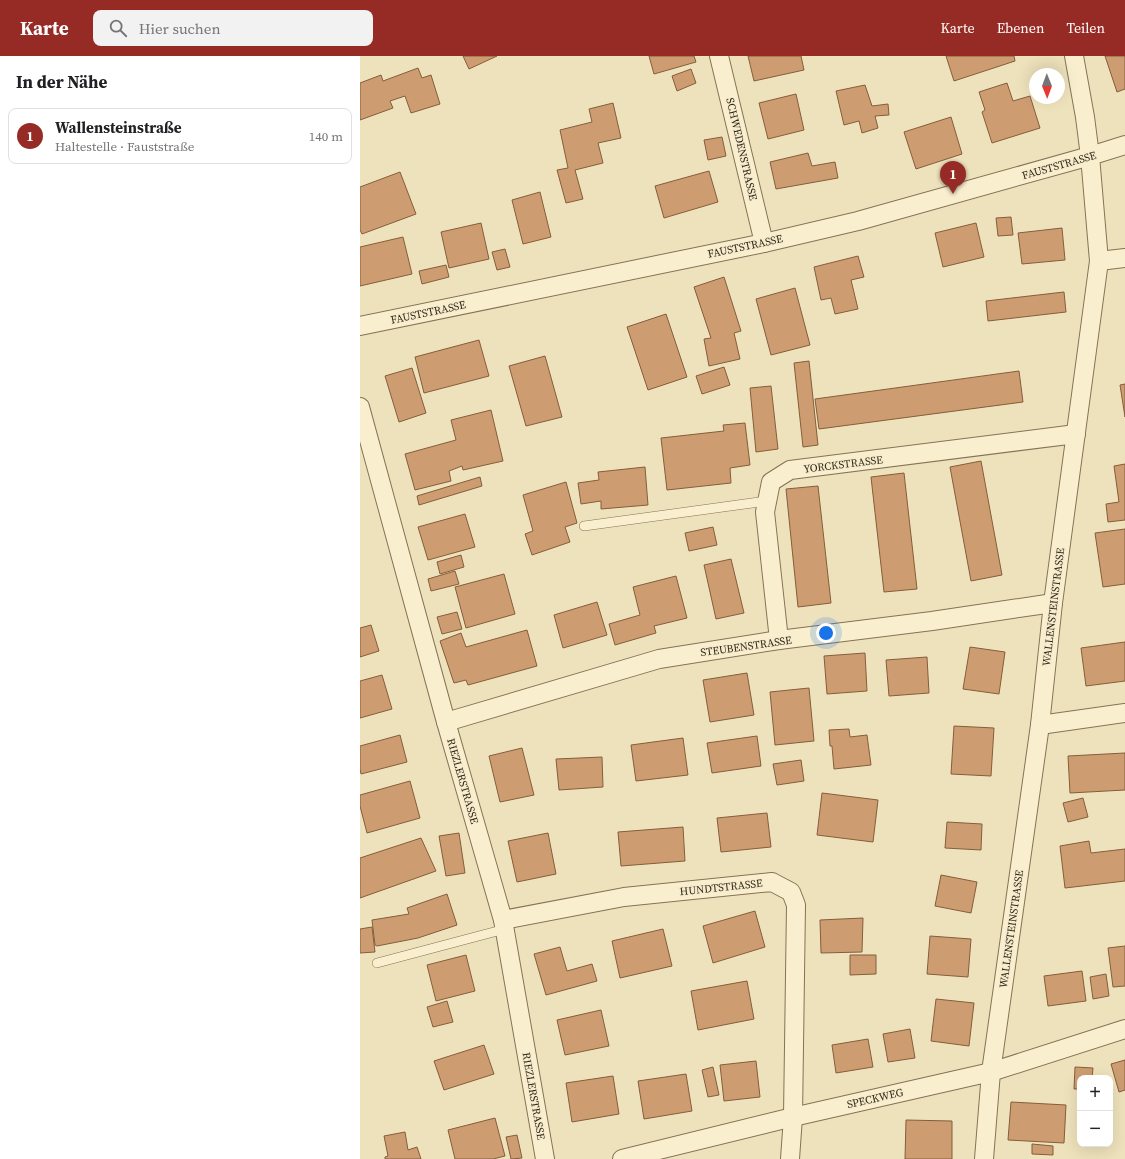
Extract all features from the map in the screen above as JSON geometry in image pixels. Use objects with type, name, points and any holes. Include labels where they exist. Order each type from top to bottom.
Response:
[{"type":"street","name":"SCHWEDENSTRASSE","points":[[719,56],[764,242]]},
{"type":"street","name":"WALLENSTEINSTRASSE","points":[[984,1159],[991,1072],[1040,725],[1053,603],[1098,261],[1090,156],[1074,56]]},
{"type":"street","name":"FAUSTSTRASSE","points":[[360,326],[858,221],[1125,145]]},
{"type":"street","points":[[1098,261],[1125,258]]},
{"type":"street","name":"RIEZLERSTRASSE","points":[[360,407],[446,722],[504,925],[545,1159]]},
{"type":"street","name":"YORCKSTRASSE","points":[[779,640],[765,512],[771,482],[790,470],[1076,434]]},
{"type":"street","name":"STEUBENSTRASSE","points":[[446,722],[659,658],[779,640],[932,621],[1053,603]]},
{"type":"street","points":[[1040,725],[1125,713]]},
{"type":"street","name":"HUNDTSTRASSE","points":[[504,925],[624,897],[772,882],[791,892],[796,905],[793,1117],[790,1159]]},
{"type":"street","name":"SPECKWEG","points":[[622,1159],[793,1117],[991,1072],[1125,1029]]},
{"type":"lane","points":[[584,526],[767,501]]},
{"type":"lane","points":[[378,963],[504,925]]},
{"type":"building","points":[[463,56],[497,56],[469,69]]},
{"type":"building","points":[[649,56],[694,56],[696,62],[654,74]]},
{"type":"building","points":[[748,56],[801,56],[804,70],[754,81]]},
{"type":"building","points":[[946,56],[1014,56],[1015,61],[954,81]]},
{"type":"building","points":[[1105,56],[1125,56],[1125,89],[1117,92]]},
{"type":"building","points":[[418,68],[422,78],[431,75],[440,104],[411,113],[405,96],[390,101],[393,108],[360,120],[360,83],[381,75],[383,81]]},
{"type":"building","points":[[691,69],[696,83],[677,91],[672,76]]},
{"type":"building","points":[[1007,83],[1013,101],[1029,96],[1029,104],[1032,104],[1040,128],[992,143],[982,112],[985,110],[979,92]]},
{"type":"building","points":[[865,85],[872,106],[888,104],[889,115],[875,116],[878,128],[862,133],[859,121],[844,125],[836,91]]},
{"type":"building","points":[[796,94],[804,130],[768,139],[759,103]]},
{"type":"building","points":[[613,103],[621,138],[598,143],[603,163],[575,170],[583,199],[566,203],[557,170],[568,168],[560,130],[592,122],[589,109]]},
{"type":"building","points":[[951,117],[962,154],[916,169],[904,132]]},
{"type":"building","points":[[722,137],[726,156],[708,160],[704,140]]},
{"type":"building","points":[[808,153],[812,166],[835,162],[838,178],[776,189],[770,162]]},
{"type":"building","points":[[709,171],[718,202],[664,218],[655,186]]},
{"type":"building","points":[[400,172],[416,214],[362,234],[360,230],[360,187]]},
{"type":"building","points":[[540,192],[551,237],[523,244],[512,200]]},
{"type":"building","points":[[1011,217],[1013,235],[998,236],[996,218]]},
{"type":"building","points":[[481,223],[489,259],[449,268],[441,232]]},
{"type":"building","points":[[976,223],[984,257],[943,267],[935,233]]},
{"type":"building","points":[[1062,228],[1065,260],[1022,264],[1018,233]]},
{"type":"building","points":[[403,237],[412,274],[360,286],[360,247]]},
{"type":"building","points":[[505,249],[510,267],[497,270],[492,252]]},
{"type":"building","points":[[858,256],[864,277],[851,280],[858,309],[835,314],[831,298],[821,300],[814,267]]},
{"type":"building","points":[[446,265],[449,277],[422,284],[419,271]]},
{"type":"building","points":[[724,277],[741,331],[734,333],[740,359],[709,366],[704,339],[711,338],[694,287]]},
{"type":"building","points":[[795,288],[810,345],[771,355],[756,299]]},
{"type":"building","points":[[1064,292],[1066,312],[988,321],[986,301]]},
{"type":"building","points":[[666,314],[687,377],[648,390],[627,327]]},
{"type":"building","points":[[479,340],[489,376],[424,393],[415,357]]},
{"type":"building","points":[[545,356],[562,417],[526,426],[509,366]]},
{"type":"building","points":[[809,361],[818,445],[803,447],[794,363]]},
{"type":"building","points":[[724,367],[730,385],[702,394],[696,376]]},
{"type":"building","points":[[412,368],[426,413],[399,422],[385,376]]},
{"type":"building","points":[[1019,371],[1023,402],[819,429],[815,399]]},
{"type":"building","points":[[1125,384],[1125,417],[1120,385]]},
{"type":"building","points":[[771,386],[778,449],[756,452],[750,388]]},
{"type":"building","points":[[491,410],[503,461],[463,470],[462,466],[449,471],[451,481],[415,490],[405,454],[456,440],[451,420]]},
{"type":"building","points":[[745,423],[750,465],[730,468],[731,483],[667,490],[661,438],[724,431],[723,425]]},
{"type":"building","points":[[981,461],[1002,575],[971,581],[950,467]]},
{"type":"building","points":[[1125,464],[1125,520],[1108,522],[1106,504],[1119,502],[1114,466]]},
{"type":"building","points":[[645,467],[648,505],[601,509],[601,501],[581,504],[578,483],[599,480],[598,472]]},
{"type":"building","points":[[904,473],[917,589],[884,592],[871,477]]},
{"type":"building","points":[[480,477],[482,486],[419,505],[417,496]]},
{"type":"building","points":[[566,482],[577,523],[565,527],[570,542],[532,555],[525,534],[533,531],[523,495]]},
{"type":"building","points":[[818,486],[831,603],[798,607],[786,489]]},
{"type":"building","points":[[465,514],[475,547],[428,560],[418,527]]},
{"type":"building","points":[[713,527],[717,545],[689,551],[685,533]]},
{"type":"building","points":[[1125,529],[1125,584],[1103,587],[1095,533]]},
{"type":"building","points":[[461,555],[464,567],[440,574],[437,562]]},
{"type":"building","points":[[731,559],[744,613],[716,619],[704,565]]},
{"type":"building","points":[[455,571],[459,584],[431,591],[428,579]]},
{"type":"building","points":[[504,574],[515,614],[466,628],[455,587]]},
{"type":"building","points":[[676,576],[687,618],[654,626],[656,633],[615,645],[609,624],[640,615],[633,587]]},
{"type":"building","points":[[597,602],[607,635],[563,648],[554,615]]},
{"type":"building","points":[[457,612],[462,629],[442,634],[437,617]]},
{"type":"building","points":[[371,625],[379,651],[360,657],[360,628]]},
{"type":"building","points":[[527,630],[537,666],[468,685],[466,680],[454,683],[440,641],[461,633],[466,647]]},
{"type":"building","points":[[1125,642],[1125,681],[1086,686],[1081,648]]},
{"type":"building","points":[[970,647],[1005,652],[999,694],[963,689]]},
{"type":"building","points":[[865,653],[867,691],[827,694],[824,656]]},
{"type":"building","points":[[927,657],[929,693],[889,696],[886,660]]},
{"type":"building","points":[[747,673],[754,715],[710,722],[703,680]]},
{"type":"building","points":[[382,675],[392,709],[360,718],[360,681]]},
{"type":"building","points":[[809,688],[814,741],[775,745],[770,692]]},
{"type":"building","points":[[954,726],[994,728],[991,776],[951,774]]},
{"type":"building","points":[[849,729],[850,737],[867,735],[871,765],[834,769],[829,730]]},
{"type":"building","points":[[400,735],[407,762],[361,774],[360,746]]},
{"type":"building","points":[[757,736],[761,766],[712,773],[707,743]]},
{"type":"building","points":[[683,738],[688,775],[636,781],[631,745]]},
{"type":"building","points":[[522,748],[534,795],[500,802],[489,756]]},
{"type":"building","points":[[1125,753],[1125,790],[1070,793],[1068,756]]},
{"type":"building","points":[[602,757],[603,787],[559,790],[556,759]]},
{"type":"building","points":[[801,760],[804,781],[777,785],[773,764]]},
{"type":"building","points":[[410,781],[420,818],[367,833],[360,806],[360,795]]},
{"type":"building","points":[[822,793],[878,800],[873,842],[817,835]]},
{"type":"building","points":[[1083,798],[1088,817],[1068,822],[1063,803]]},
{"type":"building","points":[[767,813],[771,847],[721,852],[717,818]]},
{"type":"building","points":[[947,822],[982,824],[981,850],[945,848]]},
{"type":"building","points":[[683,827],[685,861],[621,866],[618,832]]},
{"type":"building","points":[[459,833],[465,873],[446,876],[439,836]]},
{"type":"building","points":[[548,833],[556,874],[517,882],[508,841]]},
{"type":"building","points":[[421,838],[436,871],[360,898],[360,858]]},
{"type":"building","points":[[1089,841],[1091,853],[1125,849],[1125,881],[1065,888],[1060,846]]},
{"type":"building","points":[[941,875],[977,882],[971,913],[935,906]]},
{"type":"building","points":[[447,894],[457,925],[418,938],[377,946],[375,945],[372,920],[409,914],[407,908]]},
{"type":"building","points":[[755,911],[765,947],[713,963],[703,926]]},
{"type":"building","points":[[863,918],[862,952],[821,953],[820,920]]},
{"type":"building","points":[[372,927],[375,952],[360,953],[360,929]]},
{"type":"building","points":[[663,929],[672,966],[620,978],[612,941]]},
{"type":"building","points":[[930,936],[971,939],[968,977],[927,974]]},
{"type":"building","points":[[1125,946],[1125,986],[1113,987],[1108,948]]},
{"type":"building","points":[[560,947],[567,971],[592,964],[597,981],[546,995],[534,954]]},
{"type":"building","points":[[466,955],[475,991],[436,1001],[427,965]]},
{"type":"building","points":[[850,955],[876,955],[876,974],[850,975]]},
{"type":"building","points":[[1082,971],[1086,1001],[1048,1006],[1044,976]]},
{"type":"building","points":[[1106,974],[1109,996],[1093,999],[1090,977]]},
{"type":"building","points":[[747,981],[754,1019],[698,1030],[691,991]]},
{"type":"building","points":[[936,999],[974,1003],[969,1046],[931,1041]]},
{"type":"building","points":[[447,1001],[453,1022],[433,1027],[427,1007]]},
{"type":"building","points":[[601,1010],[609,1046],[565,1055],[557,1020]]},
{"type":"building","points":[[910,1029],[915,1058],[888,1062],[883,1034]]},
{"type":"building","points":[[868,1039],[873,1067],[836,1073],[832,1045]]},
{"type":"building","points":[[484,1045],[494,1074],[444,1090],[434,1061]]},
{"type":"building","points":[[1125,1060],[1125,1090],[1119,1092],[1111,1064]]},
{"type":"building","points":[[756,1061],[760,1097],[724,1101],[720,1065]]},
{"type":"building","points":[[713,1067],[719,1095],[708,1097],[702,1070]]},
{"type":"building","points":[[1075,1067],[1093,1068],[1092,1075],[1077,1075],[1077,1089],[1074,1089]]},
{"type":"building","points":[[686,1074],[692,1111],[644,1119],[638,1081]]},
{"type":"building","points":[[613,1076],[619,1114],[572,1122],[566,1083]]},
{"type":"building","points":[[1011,1102],[1066,1105],[1064,1143],[1008,1140]]},
{"type":"building","points":[[495,1118],[505,1156],[493,1159],[455,1159],[448,1130]]},
{"type":"building","points":[[906,1120],[952,1121],[952,1159],[905,1159]]},
{"type":"building","points":[[405,1132],[408,1150],[417,1147],[421,1159],[385,1159],[385,1157],[388,1156],[384,1136]]},
{"type":"building","points":[[517,1135],[522,1158],[511,1159],[506,1137]]},
{"type":"building","points":[[1032,1144],[1053,1146],[1053,1155],[1032,1154]]},
{"type":"place","name":"Wallensteinstraße","points":[[953,194]]}]
